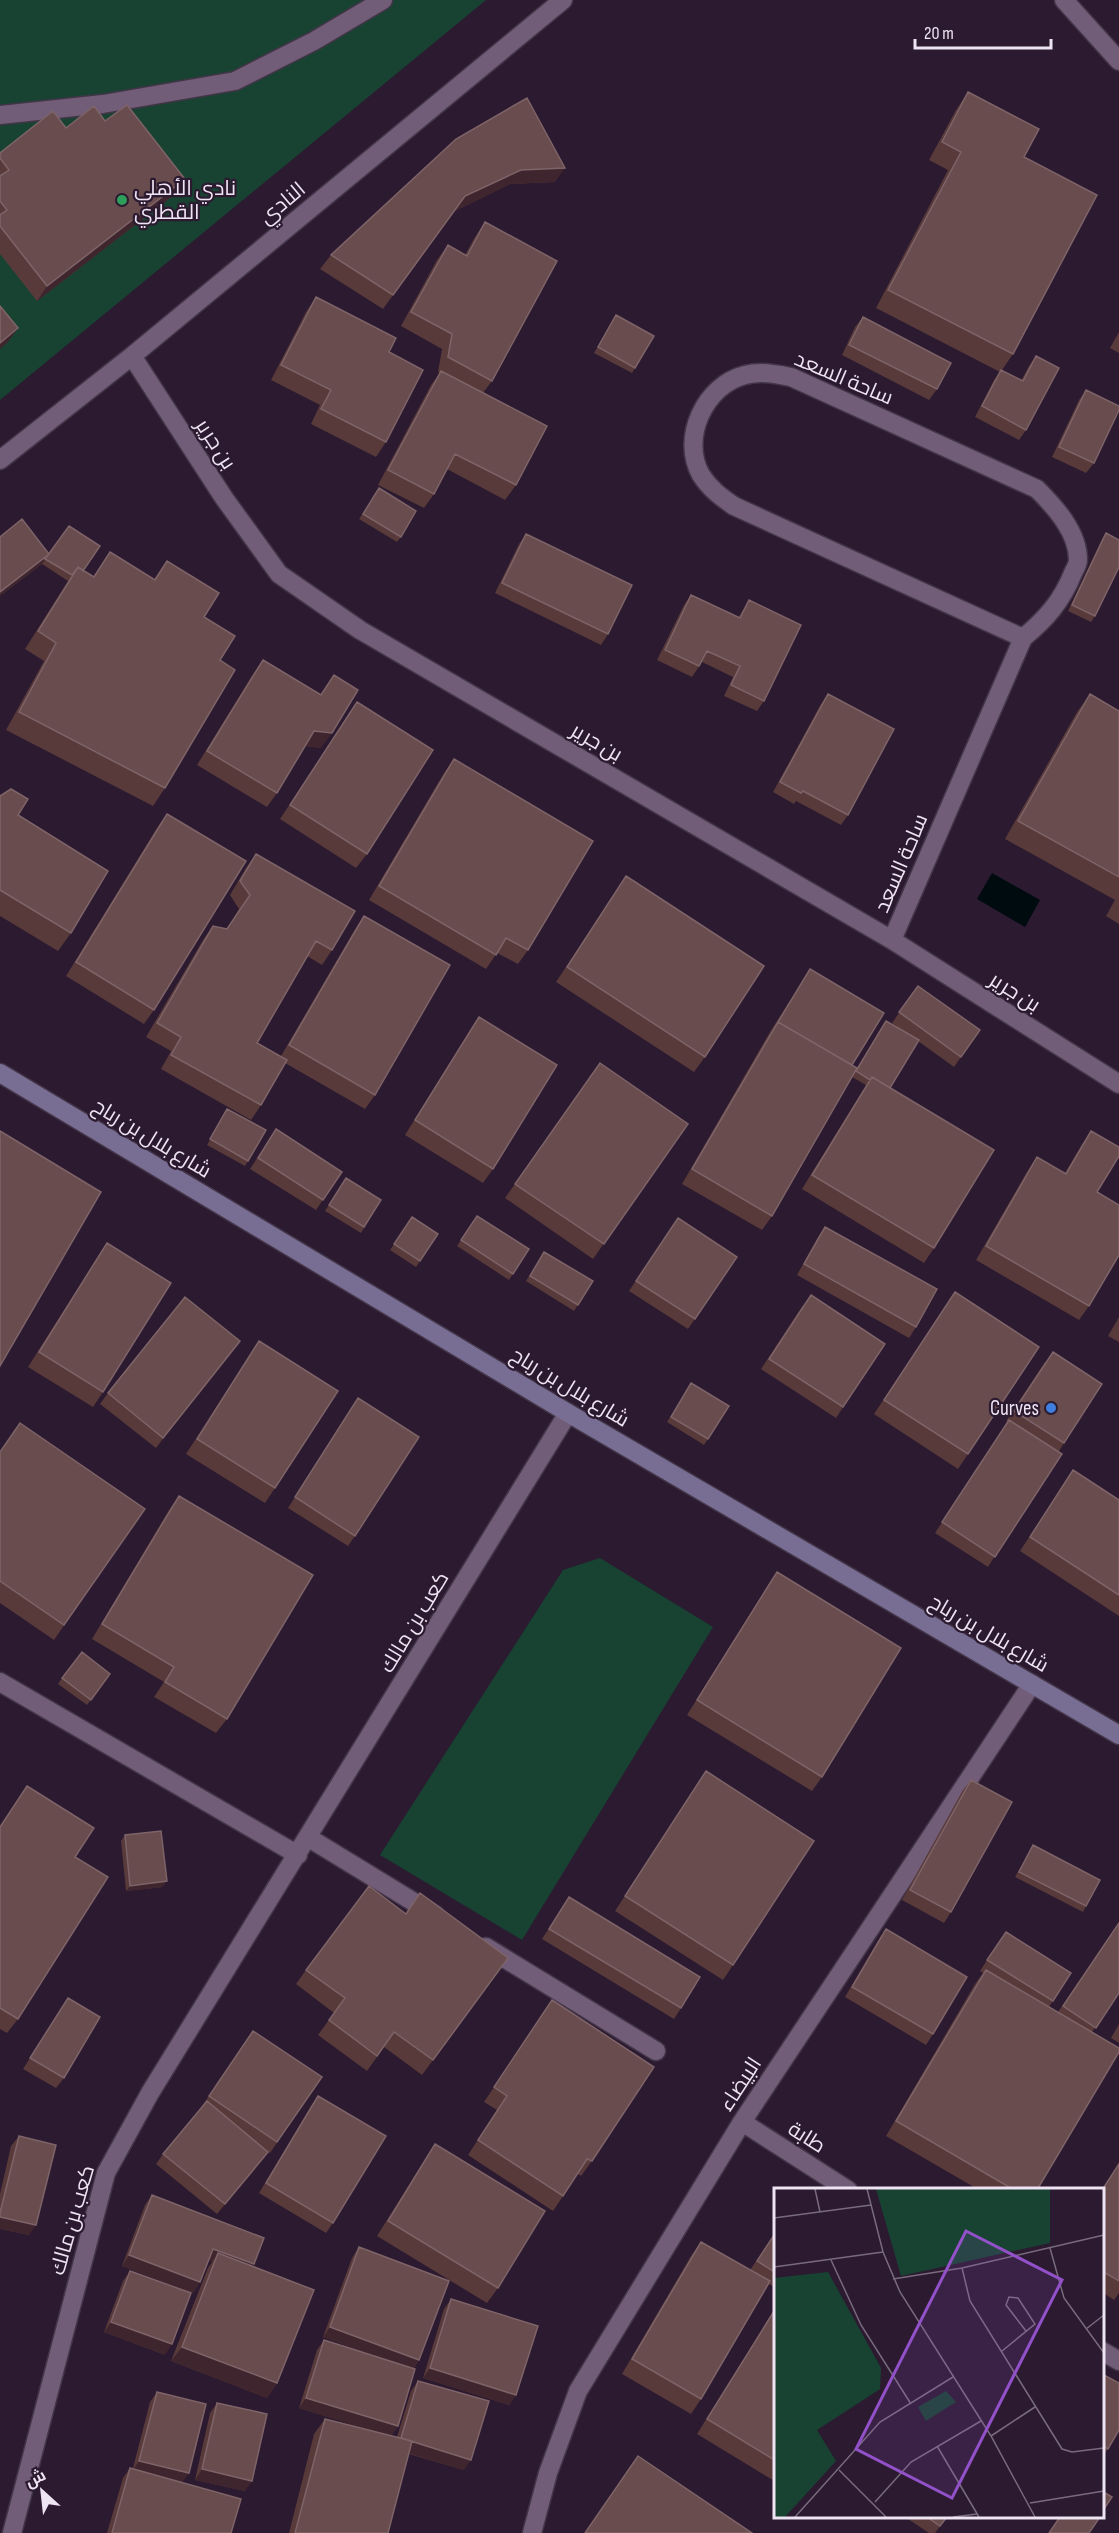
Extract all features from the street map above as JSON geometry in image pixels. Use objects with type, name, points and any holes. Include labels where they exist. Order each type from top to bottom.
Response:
[{"type":"street","points":[[0,116],[103,104],[235,81],[314,41],[383,0]]},
{"type":"street","name":"النادي","points":[[0,460],[132,356],[563,0]]},
{"type":"street","points":[[1064,0],[1119,61]]},
{"type":"street","name":"بن جرير","points":[[132,356],[224,498],[279,574],[360,630],[892,940],[1119,1084]]},
{"type":"street","name":"ساحة السعد","points":[[892,940],[1023,638],[1048,617],[1066,591],[1078,561],[1066,526],[1056,509],[1037,489],[791,377],[766,372],[743,375],[722,386],[705,404],[696,426],[694,450],[700,473],[714,492],[734,506],[1023,638]]},
{"type":"street","name":"شارع بلال بن رباح","points":[[0,1073],[568,1413],[1119,1735]]},
{"type":"street","name":"كعب بن مالك","points":[[12,2533],[106,2173],[150,2093],[309,1838],[568,1413]]},
{"type":"street","points":[[0,1682],[298,1855]]},
{"type":"street","name":"البيضاء","points":[[532,2533],[548,2473],[578,2391],[742,2122],[1032,1684]]},
{"type":"street","points":[[309,1838],[447,1923]]},
{"type":"street","points":[[467,1935],[656,2051]]},
{"type":"street","name":"طابة","points":[[742,2122],[845,2188]]},
{"type":"street","points":[[1104,2352],[1119,2361]]},
{"type":"green space","name":"نادي الأهلي القطري","points":[[0,0],[486,0],[0,400]]},
{"type":"green space","points":[[600,1558],[713,1627],[522,1940],[380,1855],[563,1570]]},
{"type":"shaded area","points":[[992,873],[1040,900],[1025,927],[977,899]]},
{"type":"building","points":[[968,92],[1039,129],[1024,157],[1097,195],[1013,354],[888,290],[961,152],[942,142]]},
{"type":"building","points":[[527,98],[565,168],[521,170],[465,196],[393,295],[331,255],[456,139]]},
{"type":"building","points":[[127,105],[185,179],[47,286],[0,226],[0,215],[7,210],[0,201],[0,176],[9,170],[0,158],[0,153],[53,111],[66,128],[94,106],[105,121]]},
{"type":"building","points":[[485,222],[557,261],[492,381],[448,357],[452,334],[411,312],[448,245],[467,256]]},
{"type":"building","points":[[316,297],[396,338],[389,352],[423,370],[386,442],[321,409],[331,390],[281,365]]},
{"type":"building","points":[[0,306],[18,328],[0,343]]},
{"type":"building","points":[[616,315],[654,336],[635,368],[598,347]]},
{"type":"building","points":[[863,317],[951,363],[937,389],[849,345]]},
{"type":"building","points":[[1036,356],[1059,368],[1026,430],[982,406],[1001,370],[1023,381]]},
{"type":"building","points":[[441,371],[547,426],[516,485],[455,454],[434,494],[388,470]]},
{"type":"building","points":[[1086,390],[1119,406],[1094,463],[1059,447]]},
{"type":"building","points":[[379,488],[416,511],[401,537],[363,514]]},
{"type":"building","points":[[22,519],[49,554],[0,592],[0,537]]},
{"type":"building","points":[[69,526],[100,546],[83,571],[78,567],[72,575],[45,559]]},
{"type":"building","points":[[1106,533],[1119,540],[1119,567],[1095,616],[1072,605]]},
{"type":"building","points":[[526,534],[632,585],[608,634],[502,583]]},
{"type":"building","points":[[110,552],[155,580],[167,561],[219,593],[204,617],[235,636],[220,660],[235,670],[165,788],[19,712],[56,643],[38,631],[78,567],[94,577]]},
{"type":"building","points":[[691,595],[740,618],[749,600],[801,625],[764,701],[731,685],[740,666],[707,651],[699,666],[665,650]]},
{"type":"building","points":[[263,660],[321,695],[334,675],[358,690],[332,733],[314,731],[277,793],[207,751]]},
{"type":"building","points":[[828,694],[894,729],[848,815],[803,791],[801,793],[780,782]]},
{"type":"building","points":[[1090,694],[1119,711],[1119,877],[1018,821]]},
{"type":"building","points":[[357,702],[433,750],[367,854],[290,805]]},
{"type":"building","points":[[454,759],[593,841],[528,950],[506,938],[496,955],[379,886]]},
{"type":"building","points":[[11,789],[28,799],[18,815],[108,871],[71,933],[0,890],[0,796]]},
{"type":"building","points":[[167,814],[246,861],[154,1010],[76,962]]},
{"type":"building","points":[[256,854],[355,911],[332,950],[316,941],[257,1043],[287,1060],[261,1105],[171,1055],[181,1037],[157,1023],[213,926],[227,929],[250,895],[240,881]]},
{"type":"building","points":[[626,876],[764,966],[705,1057],[567,967]]},
{"type":"building","points":[[364,916],[450,965],[375,1095],[289,1045]]},
{"type":"building","points":[[810,969],[884,1013],[852,1065],[778,1022]]},
{"type":"building","points":[[918,986],[980,1030],[961,1057],[899,1012]]},
{"type":"building","points":[[479,1017],[557,1065],[493,1169],[415,1120]]},
{"type":"building","points":[[886,1021],[919,1040],[890,1088],[856,1071]]},
{"type":"building","points":[[778,1022],[857,1068],[772,1216],[692,1169]]},
{"type":"building","points":[[600,1063],[688,1124],[604,1244],[515,1184]]},
{"type":"building","points":[[872,1077],[994,1150],[934,1248],[812,1175]]},
{"type":"building","points":[[227,1109],[266,1130],[248,1161],[210,1139]]},
{"type":"building","points":[[276,1129],[342,1172],[323,1200],[258,1158]]},
{"type":"building","points":[[0,1131],[101,1192],[0,1366]]},
{"type":"building","points":[[1091,1131],[1119,1147],[1119,1156],[1097,1192],[1119,1205],[1119,1255],[1089,1306],[986,1246],[1037,1157],[1066,1174]]},
{"type":"building","points":[[346,1178],[381,1200],[364,1227],[329,1205]]},
{"type":"building","points":[[477,1216],[529,1249],[513,1274],[461,1240]]},
{"type":"building","points":[[412,1217],[438,1234],[420,1261],[394,1244]]},
{"type":"building","points":[[678,1218],[737,1257],[695,1319],[636,1281]]},
{"type":"building","points":[[825,1227],[937,1289],[916,1327],[804,1264]]},
{"type":"building","points":[[107,1243],[171,1283],[103,1392],[39,1352]]},
{"type":"building","points":[[544,1252],[593,1281],[578,1305],[530,1276]]},
{"type":"building","points":[[955,1292],[1039,1347],[968,1454],[884,1400]]},
{"type":"building","points":[[811,1295],[885,1344],[843,1407],[769,1359]]},
{"type":"building","points":[[185,1297],[240,1341],[163,1438],[108,1393]]},
{"type":"building","points":[[259,1341],[338,1391],[275,1488],[197,1439]]},
{"type":"building","name":"Curves","points":[[1053,1352],[1102,1384],[1064,1443],[1014,1411]]},
{"type":"building","points":[[691,1383],[729,1406],[708,1439],[671,1417]]},
{"type":"building","points":[[358,1398],[419,1437],[355,1536],[295,1497]]},
{"type":"building","points":[[1009,1420],[1062,1454],[995,1557],[942,1522]]},
{"type":"building","points":[[20,1423],[145,1509],[64,1625],[0,1581],[0,1452]]},
{"type":"building","points":[[1073,1470],[1119,1500],[1119,1595],[1030,1537]]},
{"type":"building","points":[[179,1496],[313,1575],[227,1719],[165,1682],[174,1667],[102,1624]]},
{"type":"building","points":[[777,1572],[901,1648],[822,1777],[697,1700]]},
{"type":"building","points":[[82,1652],[110,1674],[91,1700],[62,1678]]},
{"type":"building","points":[[706,1771],[814,1841],[733,1965],[625,1896]]},
{"type":"building","points":[[971,1780],[1012,1802],[951,1912],[910,1890]]},
{"type":"building","points":[[27,1786],[94,1828],[75,1857],[108,1877],[18,2019],[0,2008],[0,1827]]},
{"type":"building","points":[[161,1831],[167,1881],[130,1886],[125,1835]]},
{"type":"building","points":[[1033,1845],[1100,1880],[1086,1906],[1019,1872]]},
{"type":"building","points":[[369,1886],[406,1914],[420,1893],[508,1958],[433,2060],[394,2032],[377,2056],[329,2020],[345,1998],[306,1970]]},
{"type":"building","points":[[569,1897],[700,1977],[681,2008],[549,1929]]},
{"type":"building","points":[[1119,1923],[1119,1993],[1096,2028],[1063,2006]]},
{"type":"building","points":[[886,1929],[967,1977],[933,2034],[852,1987]]},
{"type":"building","points":[[1006,1932],[1071,1973],[1053,2001],[987,1960]]},
{"type":"building","points":[[986,1970],[1119,2048],[1119,2052],[1038,2188],[1011,2188],[896,2121]]},
{"type":"building","points":[[68,1998],[100,2017],[64,2078],[30,2058]]},
{"type":"building","points":[[552,2000],[654,2067],[592,2161],[587,2159],[563,2196],[478,2140],[507,2096],[494,2087]]},
{"type":"building","points":[[253,2031],[322,2077],[277,2142],[209,2096]]},
{"type":"building","points":[[318,2096],[386,2136],[333,2223],[266,2183]]},
{"type":"building","points":[[207,2101],[268,2152],[225,2204],[163,2154]]},
{"type":"building","points":[[19,2136],[56,2145],[36,2225],[0,2217]]},
{"type":"building","points":[[435,2144],[545,2211],[498,2288],[388,2221]]},
{"type":"building","points":[[1119,2164],[1119,2281],[1104,2272],[1103,2188]]},
{"type":"building","points":[[152,2195],[264,2238],[254,2264],[213,2249],[200,2282],[129,2255]]},
{"type":"building","points":[[774,2235],[774,2272],[757,2261]]},
{"type":"building","points":[[701,2242],[770,2281],[701,2399],[632,2359]]},
{"type":"building","points":[[359,2247],[449,2281],[419,2360],[330,2327]]},
{"type":"building","points":[[218,2253],[314,2290],[277,2383],[182,2347]]},
{"type":"building","points":[[130,2271],[191,2293],[172,2344],[111,2322]]},
{"type":"building","points":[[451,2299],[538,2326],[516,2395],[430,2368]]},
{"type":"building","points":[[774,2311],[774,2460],[707,2419]]},
{"type":"building","points":[[324,2340],[415,2369],[398,2426],[306,2398]]},
{"type":"building","points":[[1104,2375],[1119,2383],[1119,2430],[1108,2449],[1104,2446]]},
{"type":"building","points":[[418,2381],[489,2401],[471,2460],[401,2438]]},
{"type":"building","points":[[157,2392],[206,2404],[189,2473],[139,2461]]},
{"type":"building","points":[[217,2403],[267,2414],[252,2481],[202,2469]]},
{"type":"building","points":[[325,2419],[412,2441],[388,2533],[295,2533]]},
{"type":"building","points":[[638,2456],[752,2533],[585,2533]]},
{"type":"building","points":[[130,2468],[241,2499],[231,2533],[112,2533]]},
{"type":"building","points":[[1104,2492],[1112,2497],[1104,2509]]},
{"type":"building","points":[[928,2518],[946,2518],[940,2526]]},
{"type":"building","points":[[1059,2518],[1099,2518],[1089,2533],[1049,2533]]},
{"type":"place","name":"نادي الأهلي القطري","points":[[122,200]]},
{"type":"place","name":"Curves","points":[[1051,1408]]}]
